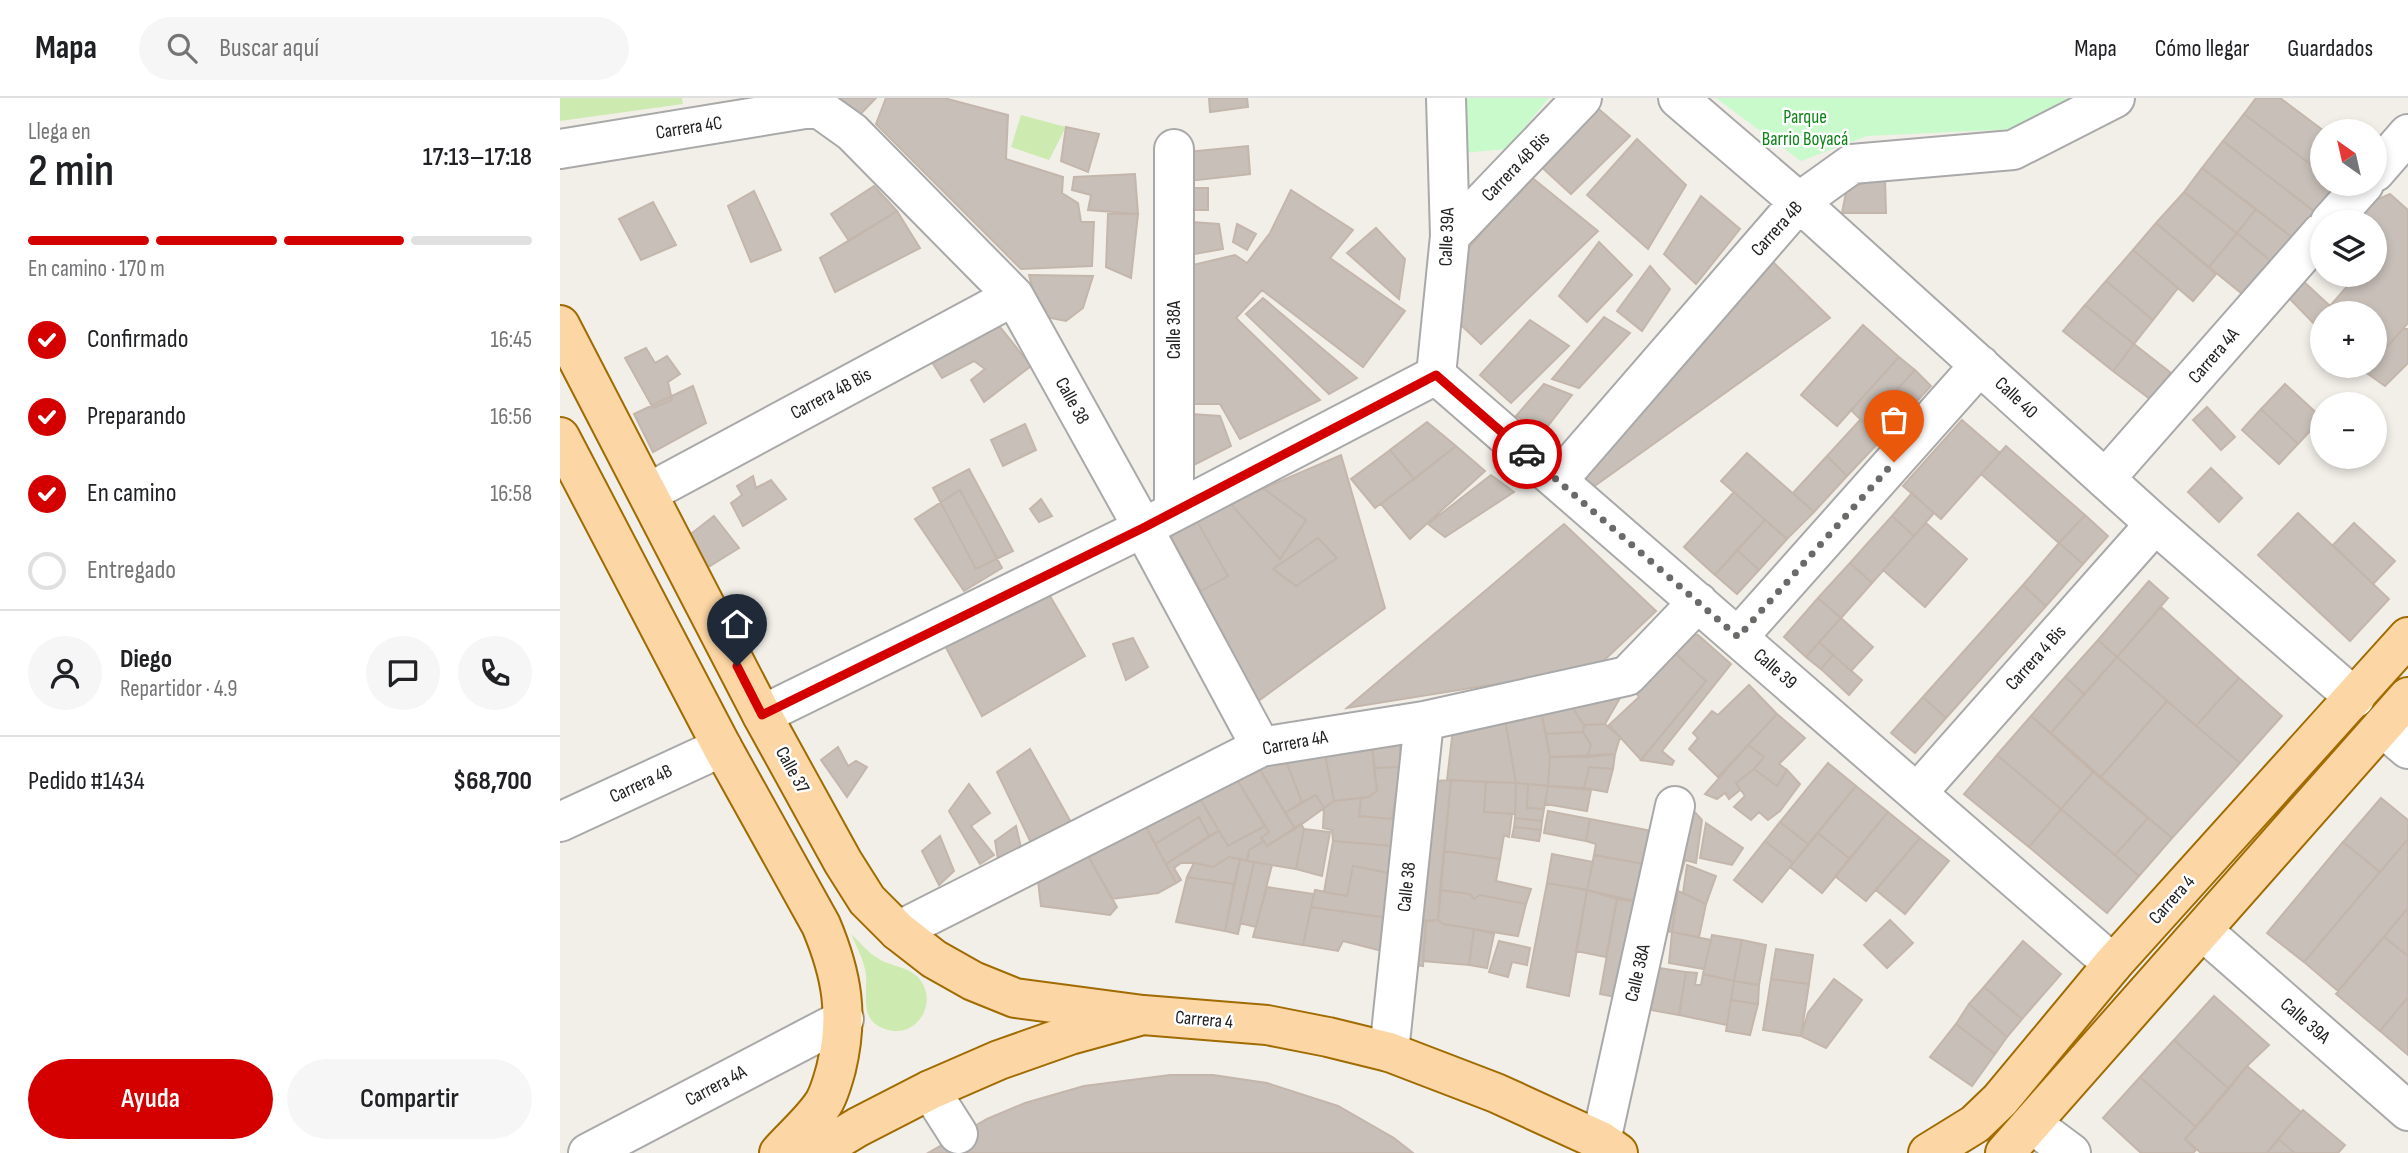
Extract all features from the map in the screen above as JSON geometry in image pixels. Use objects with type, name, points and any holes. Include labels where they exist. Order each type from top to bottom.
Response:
[{"type":"main road","name":"Calle 37","points":[[560,325],[762,715],[843,862],[867,900],[898,932],[934,959],[973,981],[1015,998],[1143,1014]]},
{"type":"main road","points":[[560,437],[722,747],[821,925],[836,966],[844,1019],[836,1067],[824,1103],[779,1153]]},
{"type":"main road","name":"Carrera 4","points":[[1928,1153],[1975,1124],[2000,1100],[2113,964],[2408,637]]},
{"type":"main road","points":[[2005,1153],[2203,930],[2395,738],[2408,697]]},
{"type":"main road","name":"Carrera 4","points":[[815,1153],[858,1127],[930,1090],[999,1060],[1143,1014],[1267,1025],[1389,1052],[1496,1093],[1609,1147],[1645,1153]]},
{"type":"street","name":"Calle 39A","points":[[1436,375],[1450,236],[1446,98]]},
{"type":"street","name":"Carrera 4B Bis","points":[[1450,236],[1582,98]]},
{"type":"street","name":"Calle 40","points":[[1678,98],[1799,202],[2105,480],[2355,698]]},
{"type":"street","name":"Carrera 4B","points":[[1558,480],[1799,202],[1852,164],[2013,150],[2115,98]]},
{"type":"street","name":"Carrera 4C","points":[[560,149],[817,107]]},
{"type":"street","name":"Calle 38","points":[[817,107],[852,132],[1014,296],[1159,520],[1261,747]]},
{"type":"street","points":[[2387,158],[2408,134]]},
{"type":"street","name":"Calle 38A","points":[[1159,520],[1174,149]]},
{"type":"street","points":[[2341,210],[2353,196]]},
{"type":"street","name":"Carrera 4A","points":[[2105,480],[2310,246]]},
{"type":"street","name":"Carrera 4B Bis","points":[[648,493],[1014,296]]},
{"type":"street","points":[[1738,637],[1980,365]]},
{"type":"street","points":[[762,715],[1159,520],[1436,375]]},
{"type":"street","name":"Calle 39","points":[[1436,375],[2113,964]]},
{"type":"street","name":"Carrera 4 Bis","points":[[1917,793],[2155,524]]},
{"type":"street","name":"Carrera 4A","points":[[898,932],[1261,747],[1424,721],[1627,676],[1698,602]]},
{"type":"street","name":"Calle 38","points":[[1389,1052],[1424,721]]},
{"type":"street","name":"Carrera 4B","points":[[560,822],[722,747]]},
{"type":"street","name":"Calle 38A","points":[[1609,1147],[1675,806]]},
{"type":"street","name":"Calle 39A","points":[[2203,930],[2408,1111]]},
{"type":"street","name":"Carrera 4A","points":[[588,1153],[844,1019]]},
{"type":"street","points":[[930,1090],[958,1134]]},
{"type":"street","points":[[2032,1124],[2071,1153]]},
{"type":"green space","points":[[560,98],[682,98],[683,104],[560,121]]},
{"type":"green space","points":[[1462,98],[1549,98],[1506,149],[1463,153]]},
{"type":"green space","name":"Parque Barrio Boyacá","points":[[1716,98],[2077,98],[2015,129],[1867,136],[1801,161]]},
{"type":"green space","points":[[1021,115],[1066,127],[1049,160],[1011,147]]},
{"type":"green space","points":[[851,934],[875,957],[912,973],[921,981],[927,1000],[921,1018],[914,1025],[906,1030],[896,1031],[885,1029],[870,1018],[866,1004],[865,969]]},
{"type":"building","points":[[835,98],[876,98],[849,126]]},
{"type":"building","points":[[886,98],[944,98],[1008,115],[1006,159],[1063,177],[1062,193],[1078,203],[1081,222],[1094,222],[1092,266],[1021,269],[876,124]]},
{"type":"building","points":[[1209,98],[1247,98],[1248,107],[1210,112]]},
{"type":"building","points":[[2256,98],[2280,98],[2310,120],[2310,164],[2244,114]]},
{"type":"building","points":[[1594,105],[1630,136],[1571,194],[1537,163]]},
{"type":"building","points":[[2244,114],[2310,164],[2310,196],[2327,196],[2316,210],[2312,210],[2223,141]]},
{"type":"building","points":[[1066,127],[1099,134],[1088,172],[1061,161]]},
{"type":"building","points":[[1637,139],[1686,185],[1648,249],[1587,195]]},
{"type":"building","points":[[2223,141],[2312,210],[2310,210],[2310,218],[2293,238],[2202,168]]},
{"type":"building","points":[[1248,146],[1250,174],[1180,182],[1177,153]]},
{"type":"building","points":[[2202,168],[2256,209],[2237,233],[2184,192]]},
{"type":"building","points":[[1135,174],[1138,214],[1088,210],[1091,195],[1072,190],[1074,177]]},
{"type":"building","points":[[1530,176],[1598,231],[1481,344],[1459,323],[1468,249]]},
{"type":"building","points":[[1885,179],[1886,213],[1842,213],[1847,187]]},
{"type":"building","points":[[874,186],[897,211],[849,241],[831,214]]},
{"type":"building","points":[[1175,188],[1208,188],[1208,210],[1180,210]]},
{"type":"building","points":[[1291,190],[1353,230],[1330,258],[1405,311],[1363,367],[1262,290],[1236,318],[1320,400],[1240,439],[1220,404],[1188,404],[1176,269],[1235,255],[1247,263],[1270,233]]},
{"type":"building","points":[[754,191],[781,250],[751,262],[728,206]]},
{"type":"building","points":[[2184,192],[2237,233],[2209,267],[2156,223]]},
{"type":"building","points":[[2390,194],[2408,210],[2408,323],[2387,347],[2387,301],[2334,301],[2347,287],[2387,287],[2387,210],[2362,210],[2369,203]]},
{"type":"building","points":[[1701,196],[1740,229],[1696,284],[1664,254]]},
{"type":"building","points":[[653,202],[676,245],[641,260],[619,219]]},
{"type":"building","points":[[2256,209],[2293,238],[2273,263],[2237,233]]},
{"type":"building","points":[[897,211],[920,248],[835,292],[820,258]]},
{"type":"building","points":[[1108,214],[1138,214],[1131,278],[1106,267]]},
{"type":"building","points":[[1178,221],[1219,224],[1223,249],[1183,256]]},
{"type":"building","points":[[2156,223],[2216,274],[2193,301],[2133,250]]},
{"type":"building","points":[[1237,224],[1256,234],[1247,250],[1233,242]]},
{"type":"building","points":[[1376,228],[1405,259],[1399,299],[1347,253]]},
{"type":"building","points":[[2237,233],[2273,263],[2246,297],[2209,267]]},
{"type":"building","points":[[1599,242],[1632,275],[1587,322],[1559,296]]},
{"type":"building","points":[[2133,250],[2178,288],[2153,320],[2106,281]]},
{"type":"building","points":[[1772,261],[1830,318],[1589,490],[1580,469]]},
{"type":"building","points":[[1650,266],[1670,289],[1642,331],[1617,311]]},
{"type":"building","points":[[1029,275],[1093,276],[1083,308],[1066,321],[1040,316]]},
{"type":"building","points":[[2106,281],[2153,320],[2134,344],[2085,305]]},
{"type":"building","points":[[2303,281],[2325,301],[2310,301],[2310,320],[2288,297]]},
{"type":"building","points":[[1263,298],[1357,378],[1329,394],[1246,314]]},
{"type":"building","points":[[2085,305],[2134,344],[2113,371],[2063,331]]},
{"type":"building","points":[[1604,317],[1630,333],[1579,388],[1552,379]]},
{"type":"building","points":[[1530,320],[1569,346],[1511,403],[1480,375]]},
{"type":"building","points":[[997,323],[1031,366],[984,402],[971,380],[985,369],[974,361],[942,378],[928,356]]},
{"type":"building","points":[[1863,325],[1899,357],[1837,426],[1801,395]]},
{"type":"building","points":[[2403,329],[2408,329],[2408,363],[2385,386],[2374,378],[2387,378],[2387,347]]},
{"type":"building","points":[[2134,344],[2171,373],[2150,399],[2113,371]]},
{"type":"building","points":[[646,348],[655,363],[667,356],[680,374],[668,382],[672,400],[653,408],[625,358]]},
{"type":"building","points":[[1899,357],[1915,370],[1865,424],[1851,410]]},
{"type":"building","points":[[1915,370],[1931,386],[1882,439],[1865,424]]},
{"type":"building","points":[[1544,384],[1572,395],[1544,431],[1516,416]]},
{"type":"building","points":[[2285,384],[2310,407],[2310,431],[2298,444],[2261,409]]},
{"type":"building","points":[[693,386],[706,423],[653,452],[634,414]]},
{"type":"building","points":[[2207,407],[2235,437],[2221,450],[2193,420]]},
{"type":"building","points":[[2261,409],[2298,444],[2279,464],[2242,430]]},
{"type":"building","points":[[1192,414],[1220,416],[1231,446],[1188,468]]},
{"type":"building","points":[[1861,419],[1882,439],[1847,476],[1827,456]]},
{"type":"building","points":[[1962,420],[2000,453],[1941,519],[1903,486]]},
{"type":"building","points":[[1427,422],[1456,446],[1414,479],[1390,450]]},
{"type":"building","points":[[1025,424],[1036,450],[1003,466],[991,440]]},
{"type":"building","points":[[1456,446],[1485,471],[1410,539],[1381,504]]},
{"type":"building","points":[[2006,446],[2085,515],[2059,543],[1981,474]]},
{"type":"building","points":[[1390,450],[1414,479],[1375,508],[1351,479]]},
{"type":"building","points":[[1747,453],[1814,512],[1787,539],[1721,481]]},
{"type":"building","points":[[1341,455],[1385,608],[1257,702],[1157,534]]},
{"type":"building","points":[[1827,456],[1847,476],[1814,512],[1793,493]]},
{"type":"building","points":[[2211,468],[2242,498],[2219,522],[2188,492]]},
{"type":"building","points":[[969,469],[1013,551],[976,569],[933,488]]},
{"type":"building","points":[[1491,475],[1514,492],[1445,537],[1428,524]]},
{"type":"building","points":[[753,476],[756,488],[771,480],[786,499],[743,526],[731,503],[742,495],[737,486]]},
{"type":"building","points":[[1256,483],[1306,520],[1280,559],[1228,501]]},
{"type":"building","points":[[960,490],[1002,568],[964,591],[915,519]]},
{"type":"building","points":[[1734,492],[1765,520],[1715,575],[1684,547]]},
{"type":"building","points":[[1912,493],[1934,513],[1914,536],[1892,516]]},
{"type":"building","points":[[1041,499],[1052,516],[1039,522],[1030,509]]},
{"type":"building","points":[[2298,513],[2389,599],[2350,641],[2258,555]]},
{"type":"building","points":[[1193,514],[1228,576],[1201,591],[1167,530]]},
{"type":"building","points":[[2085,515],[2108,536],[2083,564],[2059,543]]},
{"type":"building","points":[[714,516],[739,548],[705,569],[687,537]]},
{"type":"building","points":[[1892,516],[1914,536],[1872,583],[1850,563]]},
{"type":"building","points":[[1765,520],[1787,539],[1759,570],[1737,550]]},
{"type":"building","points":[[1926,523],[1967,559],[1925,607],[1883,570]]},
{"type":"building","points":[[2354,523],[2395,561],[2373,584],[2333,545]]},
{"type":"building","points":[[1564,524],[1656,611],[1596,668],[1347,708]]},
{"type":"building","points":[[1318,538],[1337,558],[1296,586],[1273,569]]},
{"type":"building","points":[[2059,543],[2083,564],[2046,606],[2023,585]]},
{"type":"building","points":[[1737,550],[1759,570],[1737,594],[1715,575]]},
{"type":"building","points":[[1850,563],[1872,583],[1841,618],[1818,598]]},
{"type":"building","points":[[2149,581],[2168,598],[2117,657],[2098,640]]},
{"type":"building","points":[[2023,585],[2046,606],[1946,718],[1923,697]]},
{"type":"building","points":[[1047,591],[1085,656],[982,716],[942,640]]},
{"type":"building","points":[[1818,598],[1841,618],[1806,657],[1784,637]]},
{"type":"building","points":[[2161,607],[2239,678],[2196,726],[2117,657]]},
{"type":"building","points":[[1841,618],[1873,647],[1851,671],[1819,642]]},
{"type":"building","points":[[1687,634],[1698,635],[1731,664],[1662,751],[1674,761],[1672,765],[1641,760],[1706,681],[1669,648]]},
{"type":"building","points":[[1133,638],[1148,667],[1126,680],[1113,644]]},
{"type":"building","points":[[2098,640],[2117,657],[2084,694],[2065,677]]},
{"type":"building","points":[[1819,642],[1833,655],[1821,669],[1806,657]]},
{"type":"building","points":[[1669,648],[1706,681],[1641,760],[1609,725],[1639,697],[1631,686]]},
{"type":"building","points":[[1833,655],[1862,680],[1849,695],[1821,669]]},
{"type":"building","points":[[2117,657],[2167,701],[2101,777],[2051,733]]},
{"type":"building","points":[[2065,677],[2084,694],[2051,733],[2031,716]]},
{"type":"building","points":[[2239,678],[2282,716],[2240,763],[2196,726]]},
{"type":"building","points":[[1749,685],[1777,714],[1718,777],[1689,749],[1698,738],[1693,733],[1712,711],[1718,715]]},
{"type":"building","points":[[1608,696],[1620,698],[1605,724],[1584,725],[1572,707]]},
{"type":"building","points":[[1923,697],[1946,718],[1915,753],[1891,733]]},
{"type":"building","points":[[2167,701],[2240,763],[2172,838],[2101,777]]},
{"type":"building","points":[[1572,707],[1584,725],[1583,732],[1546,734],[1541,711]]},
{"type":"building","points":[[1541,711],[1550,757],[1548,786],[1516,783],[1505,719]]},
{"type":"building","points":[[1777,714],[1805,738],[1779,764],[1787,770],[1777,786],[1754,769],[1764,757],[1748,745]]},
{"type":"building","points":[[2031,716],[2093,772],[2061,809],[1997,755]]},
{"type":"building","points":[[1505,719],[1516,783],[1447,780],[1453,729]]},
{"type":"building","points":[[1605,724],[1620,737],[1615,754],[1587,757],[1591,745],[1583,732],[1584,725]]},
{"type":"building","points":[[1583,732],[1591,745],[1587,757],[1550,757],[1546,734]]},
{"type":"building","points":[[1400,741],[1400,767],[1374,768],[1372,744]]},
{"type":"building","points":[[1372,744],[1377,791],[1368,797],[1334,801],[1325,754]]},
{"type":"building","points":[[1748,745],[1764,757],[1736,783],[1740,790],[1729,799],[1725,793],[1717,799],[1705,794]]},
{"type":"building","points":[[838,747],[848,766],[856,761],[867,767],[847,797],[821,760]]},
{"type":"building","points":[[1030,749],[1072,824],[1034,849],[997,772]]},
{"type":"building","points":[[1325,754],[1334,801],[1324,808],[1316,795],[1302,802],[1286,761]]},
{"type":"building","points":[[1615,754],[1613,769],[1589,767],[1584,788],[1548,786],[1550,757]]},
{"type":"building","points":[[1997,755],[2061,809],[2029,847],[1964,794]]},
{"type":"building","points":[[1286,761],[1302,802],[1285,813],[1258,766]]},
{"type":"building","points":[[1828,763],[1856,786],[1808,844],[1780,822]]},
{"type":"building","points":[[1258,766],[1295,829],[1267,846],[1261,838],[1269,832],[1236,778]]},
{"type":"building","points":[[1400,767],[1392,819],[1359,816],[1361,798],[1377,791],[1374,768]]},
{"type":"building","points":[[1400,767],[1406,847],[1333,841],[1332,830],[1323,828],[1324,808],[1334,801],[1361,798],[1359,816],[1392,819]]},
{"type":"building","points":[[1589,767],[1613,769],[1607,792],[1584,788]]},
{"type":"building","points":[[1754,769],[1777,786],[1787,770],[1800,784],[1780,811],[1768,820],[1759,812],[1751,820],[1734,807],[1745,796],[1736,783]]},
{"type":"building","points":[[2093,772],[2148,818],[2115,855],[2061,809]]},
{"type":"building","points":[[1236,778],[1265,826],[1228,846],[1196,792]]},
{"type":"building","points":[[1451,780],[1438,920],[1426,921],[1415,914],[1434,781]]},
{"type":"building","points":[[1451,780],[1486,782],[1484,812],[1512,814],[1509,837],[1504,835],[1500,859],[1444,851]]},
{"type":"building","points":[[1486,782],[1516,783],[1515,814],[1484,812]]},
{"type":"building","points":[[1516,783],[1528,784],[1527,808],[1544,809],[1542,821],[1515,818]]},
{"type":"building","points":[[969,784],[990,813],[971,826],[994,855],[980,864],[949,811]]},
{"type":"building","points":[[1528,784],[1548,786],[1544,809],[1527,808]]},
{"type":"building","points":[[1548,786],[1591,790],[1587,811],[1545,804]]},
{"type":"building","points":[[1856,786],[1888,812],[1850,859],[1818,833]]},
{"type":"building","points":[[1196,792],[1219,831],[1209,836],[1199,817],[1155,844],[1143,821]]},
{"type":"building","points":[[1316,795],[1324,808],[1295,829],[1285,813]]},
{"type":"building","points":[[1682,798],[1702,820],[1696,863],[1685,860],[1679,882],[1669,880]]},
{"type":"building","points":[[2381,798],[2408,820],[2408,839],[2380,872],[2343,842]]},
{"type":"building","points":[[2061,809],[2139,876],[2107,913],[2029,847]]},
{"type":"building","points":[[1548,811],[1590,819],[1586,841],[1544,833]]},
{"type":"building","points":[[1888,812],[1920,838],[1866,901],[1835,876]]},
{"type":"building","points":[[1199,817],[1209,836],[1166,864],[1155,844]]},
{"type":"building","points":[[1515,818],[1542,821],[1541,830],[1514,827]]},
{"type":"building","points":[[2148,818],[2172,838],[2139,876],[2115,855]]},
{"type":"building","points":[[1590,819],[1652,831],[1644,864],[1594,855],[1596,844],[1586,841]]},
{"type":"building","points":[[1143,821],[1176,883],[1158,893],[1112,899],[1082,845]]},
{"type":"building","points":[[1780,822],[1808,844],[1793,863],[1765,841]]},
{"type":"building","points":[[1706,823],[1743,848],[1732,865],[1700,858]]},
{"type":"building","points":[[1301,824],[1304,829],[1296,869],[1247,861],[1249,850],[1264,841],[1267,846]]},
{"type":"building","points":[[1016,826],[1022,852],[999,865],[995,841]]},
{"type":"building","points":[[1265,826],[1269,832],[1261,838],[1264,841],[1249,850],[1247,861],[1229,857],[1213,867],[1181,863],[1174,868],[1181,880],[1176,883],[1166,864],[1219,831],[1228,846]]},
{"type":"building","points":[[1514,827],[1541,830],[1539,841],[1512,837]]},
{"type":"building","points":[[1304,829],[1330,832],[1322,876],[1296,869]]},
{"type":"building","points":[[1818,833],[1850,859],[1822,893],[1790,867]]},
{"type":"building","points":[[940,836],[954,871],[939,885],[922,851]]},
{"type":"building","points":[[1920,838],[1949,861],[1905,914],[1876,890]]},
{"type":"building","points":[[2408,839],[2408,908],[2338,991],[2304,962]]},
{"type":"building","points":[[1333,841],[1406,847],[1399,875],[1353,866],[1347,896],[1324,892]]},
{"type":"building","points":[[1765,841],[1793,863],[1762,902],[1734,880]]},
{"type":"building","points":[[2343,842],[2380,872],[2304,962],[2267,933]]},
{"type":"building","points":[[1082,845],[1117,907],[1110,915],[1041,906],[1036,864]]},
{"type":"building","points":[[1444,851],[1500,859],[1496,881],[1531,889],[1526,904],[1480,895],[1474,899],[1470,894],[1440,890]]},
{"type":"building","points":[[1552,854],[1593,862],[1587,890],[1547,883]]},
{"type":"building","points":[[1594,855],[1644,864],[1643,903],[1587,890]]},
{"type":"building","points":[[1229,857],[1240,859],[1234,884],[1187,877],[1194,863],[1213,867]]},
{"type":"building","points":[[1240,859],[1254,862],[1238,934],[1225,931]]},
{"type":"building","points":[[1254,862],[1272,865],[1256,927],[1240,923]]},
{"type":"building","points":[[1687,865],[1716,876],[1706,904],[1683,893]]},
{"type":"building","points":[[1353,866],[1399,875],[1396,919],[1311,907],[1315,890],[1347,896]]},
{"type":"building","points":[[1187,877],[1234,884],[1225,931],[1176,922]]},
{"type":"building","points":[[1669,880],[1679,882],[1672,932],[1662,931]]},
{"type":"building","points":[[1547,883],[1587,890],[1569,996],[1527,987]]},
{"type":"building","points":[[1267,887],[1314,894],[1303,945],[1253,937]]},
{"type":"building","points":[[1440,890],[1470,894],[1474,899],[1480,895],[1526,904],[1518,936],[1443,924],[1438,920]]},
{"type":"building","points":[[1587,890],[1617,899],[1606,957],[1576,951]]},
{"type":"building","points":[[1678,891],[1706,904],[1699,937],[1672,932]]},
{"type":"building","points":[[1617,899],[1643,903],[1626,999],[1600,994]]},
{"type":"building","points":[[1311,907],[1396,919],[1390,953],[1343,941],[1338,951],[1303,945]]},
{"type":"building","points":[[2408,908],[2408,956],[2384,937]]},
{"type":"building","points":[[1415,914],[1426,921],[1423,966],[1410,964]]},
{"type":"building","points":[[1438,920],[1443,924],[1474,929],[1469,965],[1423,961],[1426,921]]},
{"type":"building","points":[[1890,920],[1913,943],[1887,968],[1864,945]]},
{"type":"building","points":[[1474,929],[1494,934],[1487,968],[1469,965]]},
{"type":"building","points":[[1672,932],[1711,940],[1704,969],[1669,963]]},
{"type":"building","points":[[1712,935],[1742,940],[1734,981],[1703,974]]},
{"type":"building","points":[[2384,937],[2408,956],[2408,997],[2380,1031],[2336,994]]},
{"type":"building","points":[[1742,940],[1766,945],[1759,985],[1734,981]]},
{"type":"building","points":[[1499,941],[1530,948],[1527,965],[1512,962],[1508,977],[1489,972]]},
{"type":"building","points":[[2023,941],[2061,974],[2022,1019],[1984,987]]},
{"type":"building","points":[[1776,949],[1813,955],[1809,984],[1771,979]]},
{"type":"building","points":[[1659,968],[1686,972],[1679,1015],[1651,1010]]},
{"type":"building","points":[[1686,972],[1697,973],[1695,985],[1701,985],[1703,974],[1734,981],[1727,1025],[1679,1015]]},
{"type":"building","points":[[1771,979],[1809,984],[1801,1036],[1763,1030]]},
{"type":"building","points":[[1834,979],[1862,1000],[1826,1048],[1801,1036],[1808,1013]]},
{"type":"building","points":[[1734,981],[1759,985],[1758,1004],[1731,1000]]},
{"type":"building","points":[[1984,987],[2022,1019],[2007,1037],[1969,1004]]},
{"type":"building","points":[[2214,996],[2269,1045],[2247,1066],[2229,1089],[2174,1040]]},
{"type":"building","points":[[2408,997],[2408,1055],[2380,1031]]},
{"type":"building","points":[[1731,1000],[1758,1004],[1750,1035],[1726,1031]]},
{"type":"building","points":[[1969,1004],[2007,1037],[1995,1054],[1956,1024]]},
{"type":"building","points":[[1956,1024],[1995,1054],[1972,1086],[1930,1057]]},
{"type":"building","points":[[2174,1040],[2229,1089],[2196,1127],[2140,1077]]},
{"type":"building","points":[[2247,1066],[2301,1112],[2267,1153],[2201,1153],[2185,1139]]},
{"type":"building","points":[[1170,1075],[1213,1075],[1267,1083],[1338,1106],[1394,1138],[1413,1153],[928,1153],[987,1119],[1025,1103],[1084,1086]]},
{"type":"building","points":[[2140,1077],[2196,1127],[2185,1139],[2196,1150],[2193,1153],[2141,1153],[2103,1118]]},
{"type":"building","points":[[2303,1110],[2345,1145],[2338,1153],[2295,1153],[2278,1139]]},
{"type":"building","points":[[2278,1139],[2295,1153],[2267,1153]]},
{"type":"way so far","points":[[1527,454],[1738,637],[1894,462]]},
{"type":"route","points":[[737,666],[762,715],[1143,528],[1436,375],[1527,454]]}]
